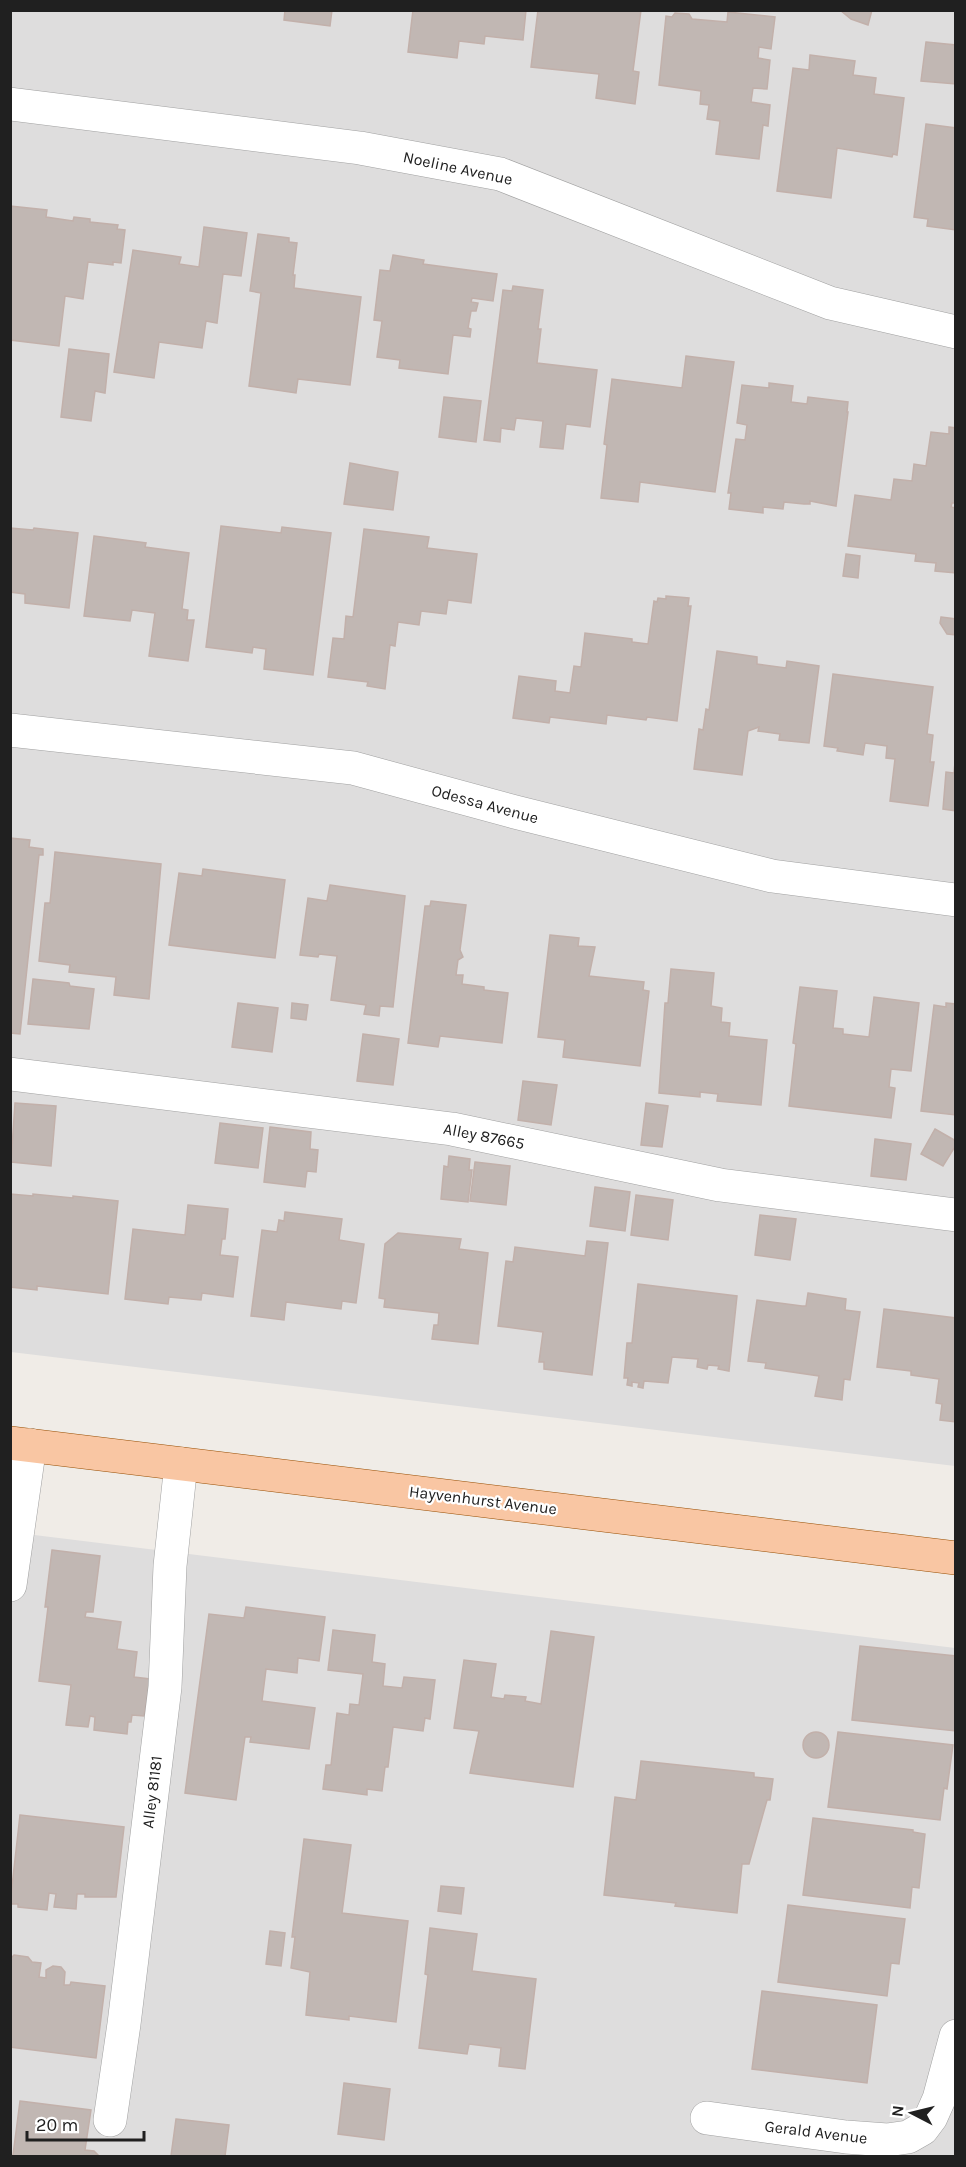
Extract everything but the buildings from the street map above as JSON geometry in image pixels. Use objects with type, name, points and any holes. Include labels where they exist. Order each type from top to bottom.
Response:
[{"type":"main road","name":"Hayvenhurst Avenue","points":[[20,1444],[956,1558]]},
{"type":"street","name":"Noeline Avenue","points":[[10,104],[360,148],[500,174],[830,303],[956,332]]},
{"type":"street","name":"Odessa Avenue","points":[[10,729],[353,768],[515,812],[772,876],[956,900]]},
{"type":"street","name":"Alley 87665","points":[[10,1074],[452,1129],[720,1185],[956,1215]]},
{"type":"street","points":[[10,1585],[20,1444]]},
{"type":"street","name":"Alley 81181","points":[[110,2120],[165,1687],[170,1566],[181,1464]]},
{"type":"street","name":"Gerald Avenue","points":[[707,2118],[846,2137],[886,2140],[908,2137],[922,2129],[931,2117],[939,2099],[956,2036]]},
{"type":"shaded area","points":[[11,11],[955,11],[955,1466],[11,1352]]},
{"type":"shaded area","points":[[10,1532],[955,1648],[955,2156],[11,2156]]}]
